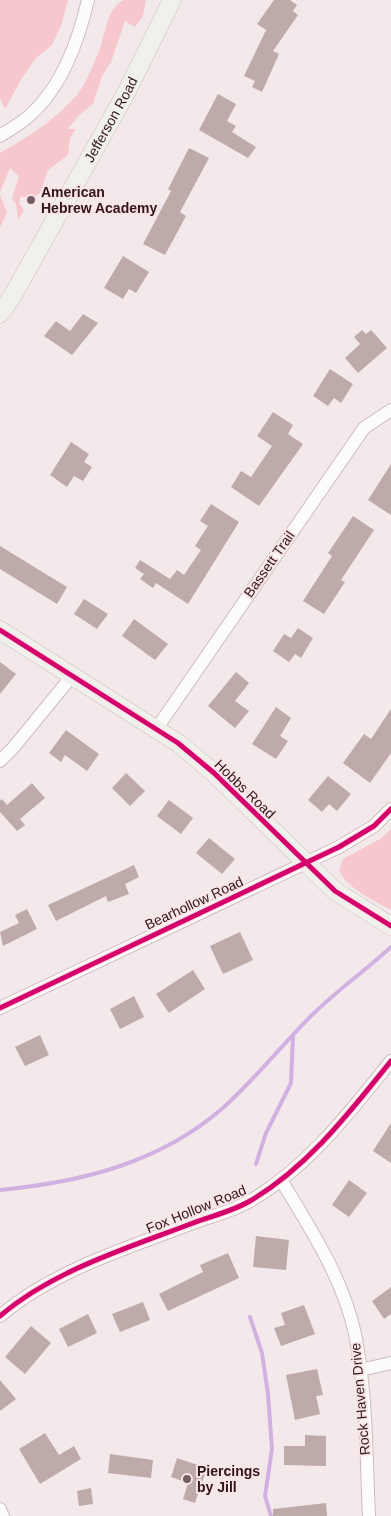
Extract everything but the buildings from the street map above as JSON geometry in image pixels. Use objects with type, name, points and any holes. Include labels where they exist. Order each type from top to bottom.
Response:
[{"type":"street","points":[[0,136],[30,116],[53,87],[71,57],[81,30],[88,0]]},
{"type":"street","name":"Jefferson Road","points":[[0,314],[13,295],[126,92],[172,0]]},
{"type":"street","name":"Bassett Trail","points":[[157,728],[364,428],[391,410]]},
{"type":"street","name":"Hobbs Road","points":[[0,630],[157,728],[214,773],[304,864],[351,903],[391,926]]},
{"type":"street","points":[[0,760],[13,748],[72,676]]},
{"type":"street","name":"Bearhollow Road","points":[[0,1008],[304,864],[374,826],[391,808]]},
{"type":"street","name":"Fox Hollow Road","points":[[0,1316],[21,1298],[98,1260],[248,1202],[281,1180],[314,1152],[391,1061]]},
{"type":"street","name":"Rock Haven Drive","points":[[281,1180],[328,1261],[339,1286],[354,1333],[360,1370],[370,1516]]},
{"type":"street","points":[[360,1370],[391,1363]]},
{"type":"street","points":[[0,1509],[3,1516]]},
{"type":"shaded area","points":[[0,0],[68,0],[62,23],[52,45],[36,58],[22,78],[5,109],[0,98]]},
{"type":"shaded area","points":[[124,0],[146,0],[143,16],[135,27],[125,21],[111,62],[102,76],[93,104],[79,115],[68,129],[76,129],[70,138],[68,155],[48,170],[40,193],[31,199],[21,196],[19,203],[24,210],[18,220],[16,204],[12,198],[19,176],[10,168],[0,192],[0,153],[51,120],[77,95],[86,81],[98,54],[110,16],[118,4]]},
{"type":"shaded area","points":[[0,195],[7,213],[0,227]]},
{"type":"shaded area","points":[[391,829],[391,910],[354,888],[339,870],[343,859],[380,839]]},
{"type":"waterway","points":[[0,1190],[61,1182],[90,1175],[147,1156],[174,1142],[224,1107],[299,1028],[391,947]]},
{"type":"waterway","points":[[256,1164],[266,1133],[291,1083],[293,1036]]},
{"type":"waterway","points":[[250,1317],[262,1353],[268,1394],[272,1449],[265,1496],[271,1516]]},
{"type":"cycle path","points":[[0,630],[178,743],[214,773],[335,891],[391,926]]},
{"type":"cycle path","points":[[0,1008],[339,847],[374,826],[391,809]]},
{"type":"cycle path","points":[[0,1316],[21,1300],[68,1273],[118,1251],[237,1208],[250,1201],[291,1172],[309,1155],[343,1119],[391,1061]]},
{"type":"place","name":"American Hebrew Academy","points":[[31,200]]},
{"type":"place","name":"Piercings by Jill","points":[[187,1479]]}]
